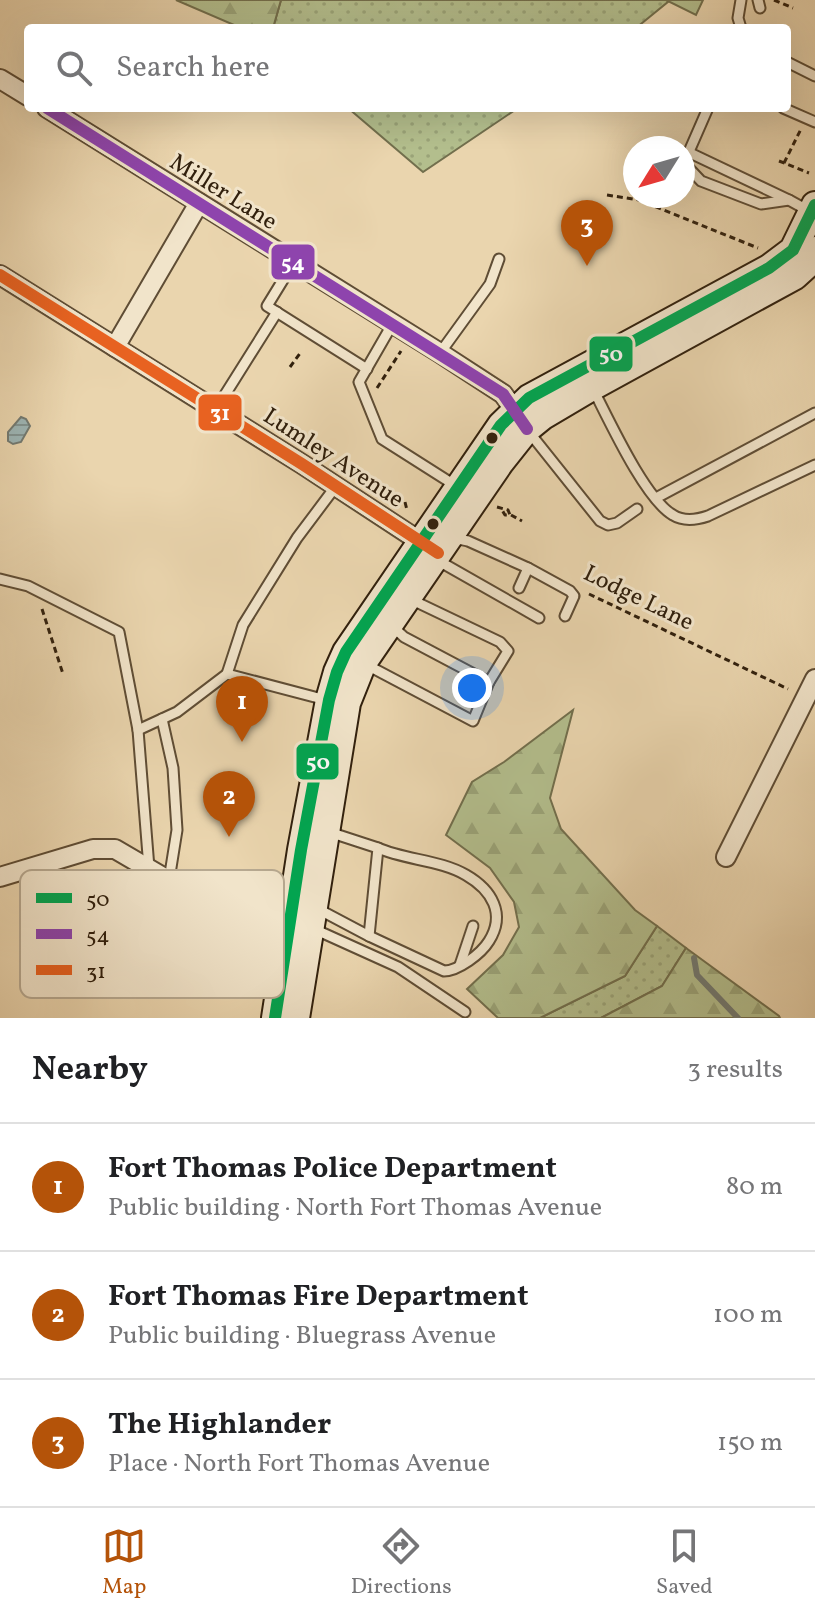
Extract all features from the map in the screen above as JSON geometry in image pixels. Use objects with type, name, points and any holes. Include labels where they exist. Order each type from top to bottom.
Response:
[{"type":"main road","points":[[587,378],[769,268],[793,250],[814,209]]},
{"type":"main road","points":[[296,1018],[306,929],[327,831],[338,702],[346,652],[476,497],[501,425],[521,420],[529,398],[587,378],[795,276],[806,266],[815,250]]},
{"type":"main road","points":[[284,992],[306,929],[301,850],[338,702],[436,548]]},
{"type":"main road","points":[[275,1018],[282,998]]},
{"type":"street","points":[[0,79],[24,94]]},
{"type":"street","name":"Miller Lane","points":[[53,112],[503,394],[521,420]]},
{"type":"street","points":[[115,347],[199,203]]},
{"type":"street","name":"Lumley Avenue","points":[[0,275],[436,548]]},
{"type":"street","points":[[726,857],[815,679]]},
{"type":"street","points":[[23,870],[93,849],[115,849],[152,870]]},
{"type":"street","points":[[0,877],[20,871]]},
{"type":"street","points":[[284,935],[306,929]]},
{"type":"lane","points":[[740,24],[741,0]]},
{"type":"lane","points":[[791,64],[815,76]]},
{"type":"lane","points":[[791,111],[811,120]]},
{"type":"lane","points":[[695,137],[706,112]]},
{"type":"lane","points":[[695,155],[814,209]]},
{"type":"lane","points":[[695,175],[701,181],[761,204],[789,200]]},
{"type":"lane","points":[[440,353],[490,284],[499,259]]},
{"type":"lane","points":[[294,262],[267,306],[367,369]]},
{"type":"lane","points":[[216,409],[277,312]]},
{"type":"lane","points":[[393,323],[359,382],[382,439],[476,497]]},
{"type":"lane","points":[[587,378],[619,440],[656,498],[675,517],[697,520],[815,465]]},
{"type":"lane","points":[[656,498],[815,413]]},
{"type":"lane","points":[[521,420],[600,521],[608,525],[617,523],[637,509]]},
{"type":"lane","points":[[138,730],[177,712],[227,674],[243,625],[297,538],[336,486]]},
{"type":"lane","points":[[436,548],[468,541],[528,568],[574,596],[565,616]]},
{"type":"lane","points":[[436,548],[539,618]]},
{"type":"lane","points":[[519,588],[528,568]]},
{"type":"lane","points":[[0,579],[36,590],[119,632],[138,730],[149,868]]},
{"type":"lane","points":[[363,663],[473,721],[489,682],[508,651],[500,642],[407,598]]},
{"type":"lane","points":[[390,624],[404,637],[489,682]]},
{"type":"lane","points":[[227,674],[338,702]]},
{"type":"lane","points":[[162,719],[173,768],[177,830],[171,870]]},
{"type":"lane","points":[[306,929],[369,936],[444,971],[452,971],[478,954],[495,930],[497,911],[491,895],[467,875],[397,856],[327,831]]},
{"type":"lane","points":[[369,936],[378,848]]},
{"type":"lane","points":[[476,901],[479,887]]},
{"type":"lane","points":[[460,965],[473,926]]},
{"type":"lane","points":[[306,929],[398,967],[465,1012]]},
{"type":"path","points":[[774,0],[793,8]]},
{"type":"path","points":[[784,163],[811,120]]},
{"type":"path","points":[[779,161],[809,173]]},
{"type":"path","points":[[607,195],[639,200],[765,251]]},
{"type":"path","points":[[373,394],[404,348]]},
{"type":"path","points":[[290,367],[301,352]]},
{"type":"path","points":[[476,497],[508,510],[510,515],[522,521]]},
{"type":"path","points":[[36,590],[63,674]]},
{"type":"path","name":"Lodge Lane","points":[[585,592],[806,697]]},
{"type":"green space","points":[[176,0],[281,0],[274,24],[232,24]]},
{"type":"green space","points":[[281,0],[669,1],[641,24],[274,24]]},
{"type":"green space","points":[[666,0],[703,0],[696,15]]},
{"type":"green space","points":[[353,112],[512,112],[423,172]]},
{"type":"green space","points":[[573,710],[550,798],[561,829],[635,910],[657,926],[625,976],[540,1018],[498,1018],[467,989],[503,955],[519,927],[514,902],[490,868],[446,835],[472,782]]},
{"type":"green space","points":[[657,926],[686,948],[662,986],[601,1018],[540,1018],[625,976]]},
{"type":"green space","points":[[686,948],[780,1018],[601,1018],[662,986]]},
{"type":"water","points":[[21,417],[30,426],[21,442],[13,444],[8,441],[8,432]]},
{"type":"waterway","points":[[694,958],[697,975],[738,1018]]},
{"type":"transit line","name":"54","points":[[53,112],[503,394],[527,429]]},
{"type":"transit line","name":"50","points":[[284,960],[301,850],[337,672],[346,652],[501,425],[529,398],[769,268],[793,250],[815,205]]},
{"type":"transit line","name":"31","points":[[0,275],[438,553]]},
{"type":"transit line","name":"50","points":[[275,1018],[278,998]]},
{"type":"place","name":"The Highlander","points":[[587,266]]},
{"type":"place","name":"Fort Thomas Police Department","points":[[242,742]]},
{"type":"place","name":"Fort Thomas Fire Department","points":[[229,837]]}]
